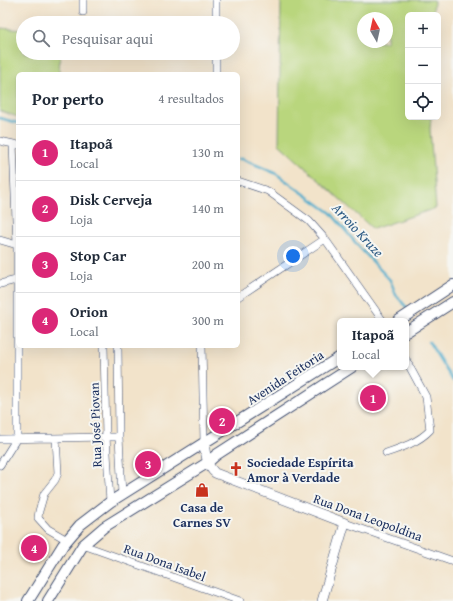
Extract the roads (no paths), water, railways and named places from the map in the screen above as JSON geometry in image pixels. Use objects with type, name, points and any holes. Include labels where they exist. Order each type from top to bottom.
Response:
[{"type":"main road","points":[[403,318],[453,285]]},
{"type":"main road","points":[[409,330],[453,302]]},
{"type":"main road","name":"Avenida Feitoria","points":[[28,601],[67,540],[80,525],[110,502],[337,359]]},
{"type":"main road","points":[[48,601],[83,545],[104,527],[207,462],[347,370]]},
{"type":"street","points":[[83,0],[83,12]]},
{"type":"street","points":[[216,0],[216,16]]},
{"type":"street","points":[[216,60],[216,72]]},
{"type":"street","points":[[0,141],[15,144],[16,194]]},
{"type":"street","points":[[240,182],[268,191],[308,221],[325,239],[381,318]]},
{"type":"street","points":[[240,296],[325,239]]},
{"type":"street","points":[[0,240],[16,245]]},
{"type":"street","points":[[0,284],[16,280]]},
{"type":"street","points":[[0,465],[17,438],[16,348]]},
{"type":"street","name":"Rua José Piovan","points":[[104,348],[106,436],[110,502]]},
{"type":"street","name":"Rua José Piovan","points":[[118,348],[119,438],[122,495]]},
{"type":"street","points":[[202,348],[204,443],[207,462]]},
{"type":"street","points":[[386,453],[397,450],[423,438],[430,430],[426,397],[409,366]]},
{"type":"street","points":[[0,439],[106,436],[119,438]]},
{"type":"street","points":[[56,438],[58,473],[55,480],[44,494],[38,518],[48,529],[67,540]]},
{"type":"street","name":"Rua Dona Leopoldina","points":[[207,462],[210,469],[215,473],[345,524],[453,561]]},
{"type":"street","points":[[322,601],[345,524]]},
{"type":"street","name":"Rua Dona Isabel","points":[[83,545],[240,601]]},
{"type":"waterway","name":"Arroio Kruze","points":[[0,118],[16,122]]},
{"type":"waterway","name":"Arroio Kruze","points":[[240,159],[275,173],[331,213],[359,247],[390,280],[396,295],[407,308]]},
{"type":"waterway","name":"Arroio Kruze","points":[[429,342],[453,381]]},
{"type":"place","name":"Itapoã","points":[[373,398]]},
{"type":"place","name":"Disk Cerveja","points":[[222,421]]},
{"type":"place","name":"Stop Car","points":[[148,464]]},
{"type":"place","name":"Sociedade Espírita Amor à Verdade","points":[[236,469]]},
{"type":"place","name":"Casa de Carnes SV","points":[[202,490]]},
{"type":"place","name":"Orion","points":[[34,548]]}]
